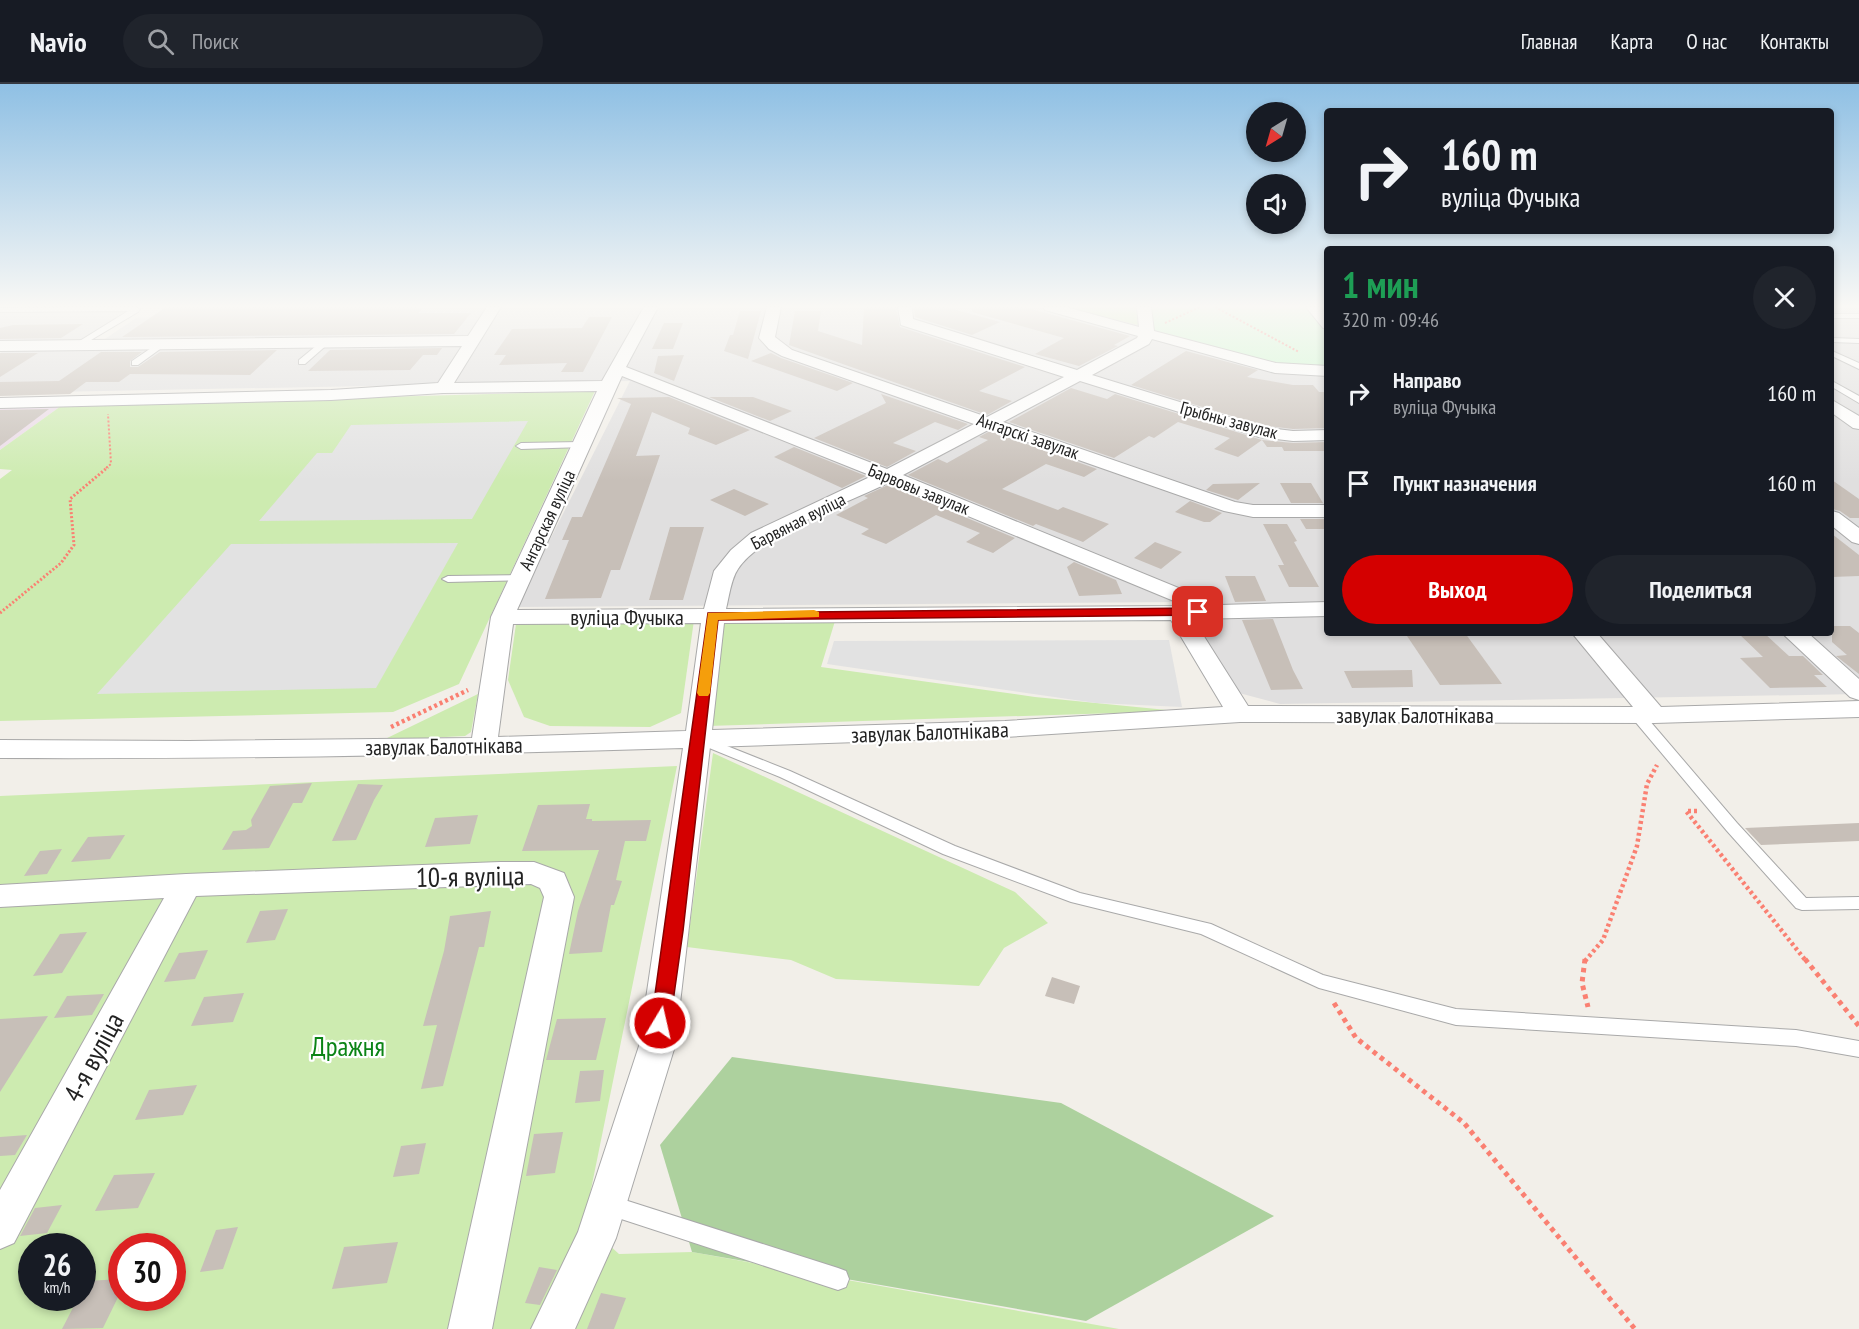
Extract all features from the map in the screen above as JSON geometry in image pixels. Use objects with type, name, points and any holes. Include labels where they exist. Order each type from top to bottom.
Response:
[{"type":"street","points":[[443,388],[458,365]]},
{"type":"street","name":"Ангарская вуліца","points":[[484,746],[496,676],[502,618],[620,365]]},
{"type":"street","name":"Ангарскі завулак","points":[[823,365],[1231,507],[1264,512],[1324,511]]},
{"type":"street","name":"Грыбны завулак","points":[[1046,365],[1259,432],[1293,436],[1324,435]]},
{"type":"street","name":"Барвяная вуліца","points":[[553,1329],[601,1221],[657,1046],[712,616],[725,571],[738,554],[758,537],[888,476],[1097,365]]},
{"type":"street","points":[[1265,365],[1275,368],[1324,371]]},
{"type":"street","points":[[0,403],[331,394],[613,378]]},
{"type":"street","name":"Барвовы завулак","points":[[613,378],[888,476],[1219,612]]},
{"type":"street","points":[[1834,406],[1859,425]]},
{"type":"street","points":[[1834,426],[1859,425]]},
{"type":"street","points":[[1834,519],[1859,538]]},
{"type":"street","name":"вуліца Фучыка","points":[[502,618],[1178,613],[1324,609]]},
{"type":"street","points":[[1178,613],[1240,714]]},
{"type":"street","points":[[1586,636],[1646,716]]},
{"type":"street","points":[[1797,636],[1859,692]]},
{"type":"street","name":"завулак Балотнікава","points":[[0,749],[189,750],[484,746],[1005,729],[1240,714],[1646,716],[1859,709]]},
{"type":"street","name":"10-я вуліца","points":[[0,896],[186,885],[500,873],[534,873],[553,881],[559,897],[470,1329]]},
{"type":"street","name":"4-я вуліца","points":[[0,1229],[186,885]]},
{"type":"lane","points":[[1834,385],[1859,400]]},
{"type":"lane","points":[[520,446],[581,445]]},
{"type":"lane","points":[[448,579],[521,578]]},
{"type":"lane","points":[[1646,716],[1672,756],[1802,904],[1859,903]]},
{"type":"lane","points":[[698,738],[785,774],[949,850],[1077,898],[1204,929],[1319,981],[1456,1017],[1796,1038],[1859,1048]]},
{"type":"lane","points":[[601,1221],[838,1279]]},
{"type":"path","points":[[0,613],[61,563],[74,545],[70,499],[111,464],[108,411],[120,400]]},
{"type":"path","points":[[350,747],[496,676]]},
{"type":"path","points":[[1594,1025],[1582,983],[1584,959],[1603,940],[1637,846],[1647,783],[1660,759],[1672,756]]},
{"type":"path","points":[[1719,811],[1686,811],[1859,1026]]},
{"type":"path","points":[[1319,981],[1356,1038],[1464,1123],[1635,1329]]},
{"type":"shaded area","points":[[0,365],[1324,365],[1324,636],[1834,636],[1834,408],[1859,425],[1859,694],[1280,704],[1239,693],[1178,602],[516,607],[630,381],[0,393]]},
{"type":"shaded area","points":[[1834,365],[1859,365],[1859,417],[1834,400]]},
{"type":"shaded area","points":[[61,406],[0,450],[0,407]]},
{"type":"shaded area","points":[[528,421],[472,519],[259,521],[317,453],[332,453],[351,425]]},
{"type":"shaded area","points":[[458,543],[376,688],[97,694],[231,544]]},
{"type":"shaded area","points":[[1169,640],[1182,707],[1096,703],[827,664],[834,641]]},
{"type":"green space","points":[[1283,365],[1324,365],[1324,367],[1294,368]]},
{"type":"green space","points":[[595,391],[459,684],[393,712],[0,721],[0,479],[12,470],[0,469],[0,450],[61,406]]},
{"type":"green space","points":[[694,620],[681,713],[650,727],[550,726],[524,717],[508,680],[516,624]]},
{"type":"green space","points":[[835,621],[821,667],[1035,697],[1177,711],[707,726],[716,622]]},
{"type":"green space","points":[[478,694],[471,732],[465,736],[383,740]]},
{"type":"green space","points":[[713,753],[1015,892],[1048,923],[1004,948],[979,986],[836,979],[791,960],[687,947]]},
{"type":"green space","name":"Дражня","points":[[677,766],[586,1214],[608,1244],[619,1254],[692,1252],[1119,1329],[0,1329],[0,796]]},
{"type":"green space","points":[[732,1057],[1061,1103],[1274,1216],[1086,1321],[692,1252],[660,1145]]},
{"type":"building","points":[[0,365],[19,365],[0,377]]},
{"type":"building","points":[[82,365],[138,367],[141,365],[261,365],[250,375],[130,374],[119,382],[86,382],[70,394],[0,396],[0,382],[59,381]]},
{"type":"building","points":[[314,365],[414,365],[410,370],[308,371]]},
{"type":"building","points":[[566,365],[587,365],[583,372],[561,372]]},
{"type":"building","points":[[656,365],[680,365],[674,381],[654,373]]},
{"type":"building","points":[[763,365],[801,365],[853,383],[837,391]]},
{"type":"building","points":[[846,365],[1019,365],[1025,367],[979,391],[1012,401],[987,415]]},
{"type":"building","points":[[1163,365],[1239,365],[1258,370],[1247,377],[1293,385],[1313,385],[1319,392],[1324,392],[1324,428],[1293,429],[1261,425],[1131,385]]},
{"type":"building","points":[[1071,388],[1107,399],[1115,394],[1262,440],[1238,457],[1214,449],[1230,438],[1178,422],[1154,438],[1149,436],[1114,458],[1009,422]]},
{"type":"building","points":[[881,394],[968,424],[958,430],[935,422],[893,443],[916,451],[887,467],[814,438],[886,403]]},
{"type":"building","points":[[669,397],[750,430],[716,445],[688,434],[690,428],[652,412],[636,456],[660,455],[620,570],[611,570],[601,598],[545,599],[569,540],[562,540],[572,517],[582,517],[631,404],[617,398]]},
{"type":"building","points":[[709,397],[753,397],[792,411],[770,421]]},
{"type":"building","points":[[49,409],[0,446],[0,410]]},
{"type":"building","points":[[990,431],[1097,469],[1084,477],[1046,464],[1002,489],[1058,510],[1063,507],[1109,524],[1083,542],[1036,524],[1033,526],[908,475],[938,459],[947,463],[988,440],[979,437]]},
{"type":"building","points":[[1262,440],[1293,443],[1324,442],[1324,451],[1284,451],[1282,447],[1267,447]]},
{"type":"building","points":[[794,447],[866,476],[842,488],[774,457]]},
{"type":"building","points":[[1834,481],[1859,499],[1859,518],[1850,518],[1834,510]]},
{"type":"building","points":[[1260,483],[1238,500],[1206,490],[1213,484]]},
{"type":"building","points":[[1280,483],[1311,483],[1323,503],[1291,503]]},
{"type":"building","points":[[888,485],[1015,538],[993,553],[966,542],[980,533],[936,515],[886,544],[861,534],[869,529],[836,515],[868,498],[864,496]]},
{"type":"building","points":[[734,489],[769,504],[745,516],[710,500]]},
{"type":"building","points":[[1190,501],[1222,513],[1210,522],[1204,522],[1175,512]]},
{"type":"building","points":[[1300,519],[1324,519],[1324,529],[1306,529]]},
{"type":"building","points":[[1263,524],[1287,524],[1297,541],[1294,542],[1319,587],[1289,587],[1278,565],[1284,565]]},
{"type":"building","points":[[670,527],[704,527],[683,600],[649,600]]},
{"type":"building","points":[[1834,536],[1859,555],[1859,576],[1834,577]]},
{"type":"building","points":[[1155,542],[1182,552],[1161,569],[1134,558]]},
{"type":"building","points":[[1074,562],[1116,580],[1122,594],[1079,596],[1067,567]]},
{"type":"building","points":[[1225,576],[1255,576],[1266,601],[1235,602]]},
{"type":"building","points":[[1273,619],[1303,689],[1271,690],[1242,620]]},
{"type":"building","points":[[1834,626],[1850,626],[1859,633],[1859,674],[1836,656],[1847,655],[1832,642]]},
{"type":"building","points":[[1407,636],[1467,636],[1502,684],[1440,685]]},
{"type":"building","points":[[1741,636],[1767,636],[1789,656],[1803,656],[1823,675],[1814,675],[1827,687],[1770,688],[1740,658],[1763,657]]},
{"type":"building","points":[[1412,670],[1413,687],[1352,688],[1344,671]]},
{"type":"building","points":[[312,783],[302,803],[293,803],[269,848],[222,850],[233,831],[246,830],[252,826],[251,820],[270,786]]},
{"type":"building","points":[[358,784],[383,785],[356,840],[332,841]]},
{"type":"building","points":[[590,804],[586,819],[592,819],[592,821],[651,820],[646,841],[625,841],[616,880],[622,881],[614,905],[611,905],[602,952],[569,954],[578,911],[599,850],[522,851],[538,805]]},
{"type":"building","points":[[478,815],[470,844],[425,847],[435,818]]},
{"type":"building","points":[[1859,823],[1859,841],[1761,845],[1745,828]]},
{"type":"building","points":[[125,835],[110,859],[71,862],[88,837]]},
{"type":"building","points":[[62,849],[47,874],[24,876],[40,851]]},
{"type":"building","points":[[288,909],[275,940],[246,943],[260,911]]},
{"type":"building","points":[[491,911],[484,947],[479,947],[443,1086],[421,1089],[437,1025],[423,1026],[444,951],[450,916]]},
{"type":"building","points":[[87,932],[62,973],[33,976],[60,934]]},
{"type":"building","points":[[208,950],[195,979],[164,982],[179,953]]},
{"type":"building","points":[[1052,977],[1080,986],[1074,1004],[1045,996]]},
{"type":"building","points":[[244,993],[233,1022],[191,1026],[204,997]]},
{"type":"building","points":[[104,994],[92,1015],[54,1018],[67,996]]},
{"type":"building","points":[[48,1016],[0,1092],[0,1019]]},
{"type":"building","points":[[606,1018],[596,1060],[546,1060],[557,1019]]},
{"type":"building","points":[[604,1070],[600,1101],[575,1103],[580,1071]]},
{"type":"building","points":[[197,1085],[183,1115],[135,1120],[149,1090]]},
{"type":"building","points":[[563,1132],[555,1173],[526,1176],[534,1134]]},
{"type":"building","points":[[27,1135],[15,1155],[0,1156],[0,1137]]},
{"type":"building","points":[[426,1143],[419,1174],[393,1177],[401,1146]]},
{"type":"building","points":[[155,1173],[138,1208],[95,1211],[114,1175]]},
{"type":"building","points":[[62,1205],[47,1233],[22,1233],[35,1208]]},
{"type":"building","points":[[238,1227],[223,1269],[200,1272],[216,1230]]},
{"type":"building","points":[[398,1242],[387,1283],[332,1289],[344,1247]]},
{"type":"building","points":[[539,1267],[557,1270],[540,1305],[525,1303]]},
{"type":"building","points":[[96,1280],[108,1280],[108,1311],[111,1311],[103,1328],[62,1329],[71,1311],[96,1311]]},
{"type":"building","points":[[601,1293],[626,1298],[614,1329],[587,1329]]},
{"type":"slow traffic","points":[[703,693],[712,616],[814,614]]},
{"type":"route","points":[[660,1023],[674,931],[712,616],[857,613],[1198,612]]}]
